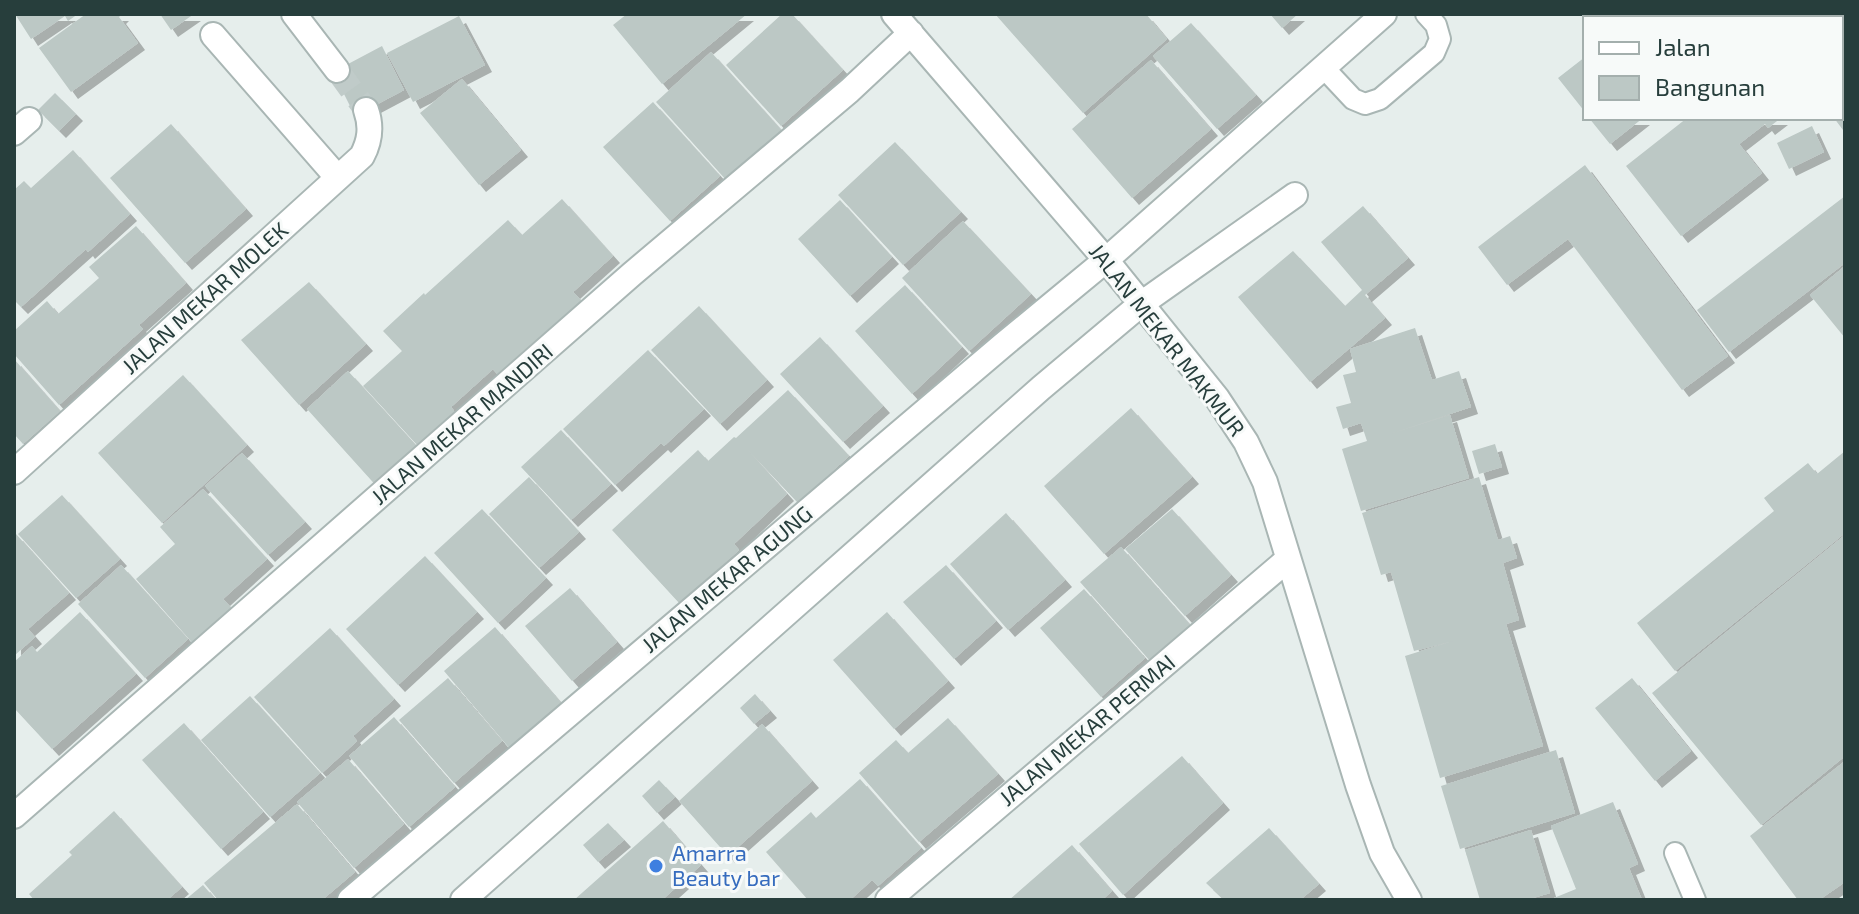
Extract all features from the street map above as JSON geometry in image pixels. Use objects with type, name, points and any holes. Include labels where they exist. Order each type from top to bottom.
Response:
[{"type":"street","points":[[294,14],[337,70]]},
{"type":"street","name":"JALAN MEKAR MAKMUR","points":[[894,14],[1106,260],[1217,398],[1246,442],[1265,482],[1287,560],[1382,853],[1409,900]]},
{"type":"street","name":"JALAN MEKAR AGUNG","points":[[350,900],[1106,260],[1384,14]]},
{"type":"street","name":"JALAN MEKAR MANDIRI","points":[[14,816],[632,274],[849,91],[911,33]]},
{"type":"street","points":[[213,35],[337,177]]},
{"type":"street","name":"JALAN MEKAR MOLEK","points":[[14,472],[362,156],[370,131],[366,110]]},
{"type":"street","points":[[463,900],[1041,388],[1141,304],[1295,195]]},
{"type":"street","name":"JALAN MEKAR PERMAI","points":[[903,895],[1287,560]]},
{"type":"lane","points":[[1323,67],[1353,99],[1365,104],[1380,99],[1434,53],[1440,39],[1436,25],[1426,14]]},
{"type":"lane","points":[[1675,853],[1695,900]]},
{"type":"building","points":[[15,14],[78,14],[68,21],[65,16],[31,39]]},
{"type":"building","points":[[86,14],[122,14],[119,17],[138,43],[71,92],[39,48]]},
{"type":"building","points":[[160,14],[194,14],[171,30]]},
{"type":"building","points":[[627,14],[747,14],[662,84],[613,25]]},
{"type":"building","points":[[782,14],[792,14],[843,70],[781,126],[726,65]]},
{"type":"building","points":[[995,14],[1146,14],[1167,39],[1083,113]]},
{"type":"building","points":[[1270,14],[1298,14],[1282,28]]},
{"type":"building","points":[[1700,14],[1758,16],[1702,16]]},
{"type":"building","points":[[459,16],[485,65],[413,102],[387,53]]},
{"type":"building","points":[[1191,23],[1256,95],[1217,129],[1153,56]]},
{"type":"building","points":[[382,46],[404,90],[355,116],[333,72]]},
{"type":"building","points":[[711,52],[782,131],[727,181],[656,102]]},
{"type":"building","points":[[1583,59],[1583,109],[1558,78]]},
{"type":"building","points":[[1151,60],[1211,129],[1132,198],[1072,129]]},
{"type":"building","points":[[1845,63],[1843,130],[1836,120],[1843,120]]},
{"type":"building","points":[[462,79],[521,150],[479,185],[420,113]]},
{"type":"building","points":[[55,93],[76,114],[59,131],[38,110]]},
{"type":"building","points":[[653,102],[720,176],[670,221],[603,147]]},
{"type":"building","points":[[1591,120],[1640,120],[1610,144]]},
{"type":"building","points":[[1684,120],[1778,120],[1768,128],[1765,124],[1739,144],[1762,173],[1681,236],[1626,166]]},
{"type":"building","points":[[171,124],[246,209],[185,263],[110,178]]},
{"type":"building","points":[[1812,126],[1824,152],[1789,169],[1777,143]]},
{"type":"building","points":[[895,142],[961,212],[903,265],[838,195]]},
{"type":"building","points":[[73,150],[130,214],[21,307],[14,300],[14,190],[24,181],[31,188]]},
{"type":"building","points":[[1585,165],[1728,356],[1682,390],[1568,239],[1507,285],[1478,247]]},
{"type":"building","points":[[1845,196],[1845,263],[1729,352],[1697,310]]},
{"type":"building","points":[[562,199],[613,256],[573,292],[583,302],[499,376],[493,369],[451,407],[455,412],[418,446],[363,386],[402,351],[383,331],[508,220],[522,235]]},
{"type":"building","points":[[840,200],[892,257],[850,296],[798,239]]},
{"type":"building","points":[[1363,206],[1408,258],[1365,295],[1385,318],[1310,382],[1238,297],[1293,251],[1345,306],[1362,290],[1321,242]]},
{"type":"building","points":[[963,221],[1031,294],[969,351],[902,278]]},
{"type":"building","points":[[136,226],[186,283],[139,325],[143,329],[59,405],[14,354],[14,331],[47,301],[58,314],[99,278],[89,267]]},
{"type":"building","points":[[1845,266],[1845,338],[1810,295]]},
{"type":"building","points":[[309,282],[366,344],[299,405],[241,340]]},
{"type":"building","points":[[905,285],[962,347],[912,394],[855,331]]},
{"type":"building","points":[[699,306],[767,380],[720,424],[651,350]]},
{"type":"building","points":[[1415,328],[1432,380],[1459,371],[1471,407],[1390,434],[1450,415],[1469,478],[1361,511],[1342,449],[1367,441],[1361,423],[1343,429],[1336,407],[1351,403],[1343,375],[1356,372],[1350,349]]},
{"type":"building","points":[[820,337],[883,406],[843,442],[780,374]]},
{"type":"building","points":[[648,350],[704,409],[615,485],[563,429]]},
{"type":"building","points":[[14,359],[60,411],[23,444],[14,434]]},
{"type":"building","points":[[348,371],[422,452],[380,490],[307,409]]},
{"type":"building","points":[[183,375],[247,445],[162,523],[98,453]]},
{"type":"building","points":[[788,390],[849,456],[798,503],[747,449],[787,494],[734,544],[739,550],[680,604],[612,530],[698,450],[708,461]]},
{"type":"building","points":[[1131,408],[1192,477],[1104,554],[1044,486]]},
{"type":"building","points":[[561,430],[611,484],[571,520],[521,467]]},
{"type":"building","points":[[1495,444],[1502,467],[1479,474],[1472,451]]},
{"type":"building","points":[[1845,451],[1845,533],[1675,671],[1637,623],[1774,511],[1764,498],[1808,463],[1817,474]]},
{"type":"building","points":[[242,453],[305,522],[268,555],[205,486]]},
{"type":"building","points":[[529,477],[579,532],[539,568],[489,514]]},
{"type":"building","points":[[1479,477],[1498,540],[1510,536],[1517,558],[1503,563],[1519,620],[1506,624],[1543,746],[1440,778],[1405,656],[1453,641],[1414,651],[1391,572],[1381,575],[1362,513]]},
{"type":"building","points":[[203,489],[267,559],[223,599],[235,612],[196,647],[136,579],[175,544],[160,527]]},
{"type":"building","points":[[62,495],[120,559],[76,598],[18,534]]},
{"type":"building","points":[[482,509],[546,578],[498,623],[434,553]]},
{"type":"building","points":[[1172,509],[1231,575],[1185,616],[1125,549]]},
{"type":"building","points":[[1006,513],[1065,580],[1008,630],[950,564]]},
{"type":"building","points":[[14,535],[69,593],[28,629],[35,637],[14,656]]},
{"type":"building","points":[[1845,535],[1845,756],[1761,825],[1652,693]]},
{"type":"building","points":[[1121,547],[1191,626],[1151,662],[1080,582]]},
{"type":"building","points":[[425,556],[477,612],[398,685],[346,629]]},
{"type":"building","points":[[121,565],[188,639],[145,678],[78,604]]},
{"type":"building","points":[[946,565],[996,621],[954,659],[903,602]]},
{"type":"building","points":[[570,588],[617,642],[572,681],[525,626]]},
{"type":"building","points":[[1084,589],[1145,658],[1101,697],[1040,628]]},
{"type":"building","points":[[80,612],[136,674],[52,749],[14,708],[14,662],[32,646],[37,652]]},
{"type":"building","points":[[887,612],[948,681],[894,729],[833,660]]},
{"type":"building","points":[[495,627],[562,704],[510,749],[444,671]]},
{"type":"building","points":[[330,628],[394,699],[353,736],[357,741],[322,773],[254,697]]},
{"type":"building","points":[[448,678],[502,741],[454,783],[399,720]]},
{"type":"building","points":[[1632,678],[1691,751],[1655,781],[1595,708]]},
{"type":"building","points":[[755,694],[770,711],[754,724],[740,708]]},
{"type":"building","points":[[250,696],[320,773],[270,817],[201,740]]},
{"type":"building","points":[[394,717],[455,787],[409,827],[349,756]]},
{"type":"building","points":[[948,718],[998,774],[919,842],[859,773],[896,740],[908,753]]},
{"type":"building","points":[[184,723],[263,812],[221,849],[142,760]]},
{"type":"building","points":[[762,724],[812,781],[728,856],[679,801]]},
{"type":"building","points":[[1556,750],[1575,813],[1460,849],[1441,786]]},
{"type":"building","points":[[1182,756],[1223,803],[1123,895],[1079,844]]},
{"type":"building","points":[[348,759],[404,824],[354,868],[297,802]]},
{"type":"building","points":[[1845,761],[1845,882],[1819,900],[1798,900],[1750,836]]},
{"type":"building","points":[[860,779],[921,848],[878,886],[872,880],[850,900],[808,900],[766,852],[811,812],[816,818]]},
{"type":"building","points":[[659,780],[675,797],[657,813],[642,796]]},
{"type":"building","points":[[1613,802],[1638,864],[1629,868],[1642,900],[1549,900],[1576,889],[1551,826]]},
{"type":"building","points":[[297,804],[355,872],[322,900],[218,900],[204,883]]},
{"type":"building","points":[[114,811],[182,887],[167,900],[34,900],[29,894]]},
{"type":"building","points":[[663,821],[701,865],[662,900],[574,900]]},
{"type":"building","points":[[608,823],[624,840],[598,862],[583,845]]},
{"type":"building","points":[[1269,828],[1319,884],[1300,900],[1224,900],[1206,883]]},
{"type":"building","points":[[1531,830],[1550,893],[1526,900],[1480,900],[1465,850]]},
{"type":"building","points":[[1072,845],[1112,891],[1102,900],[1009,900]]},
{"type":"building","points":[[203,885],[216,900],[185,900]]},
{"type":"tunnel","points":[[337,70],[366,110]]},
{"type":"place","name":"Amarra Beauty bar","points":[[656,866]]}]
